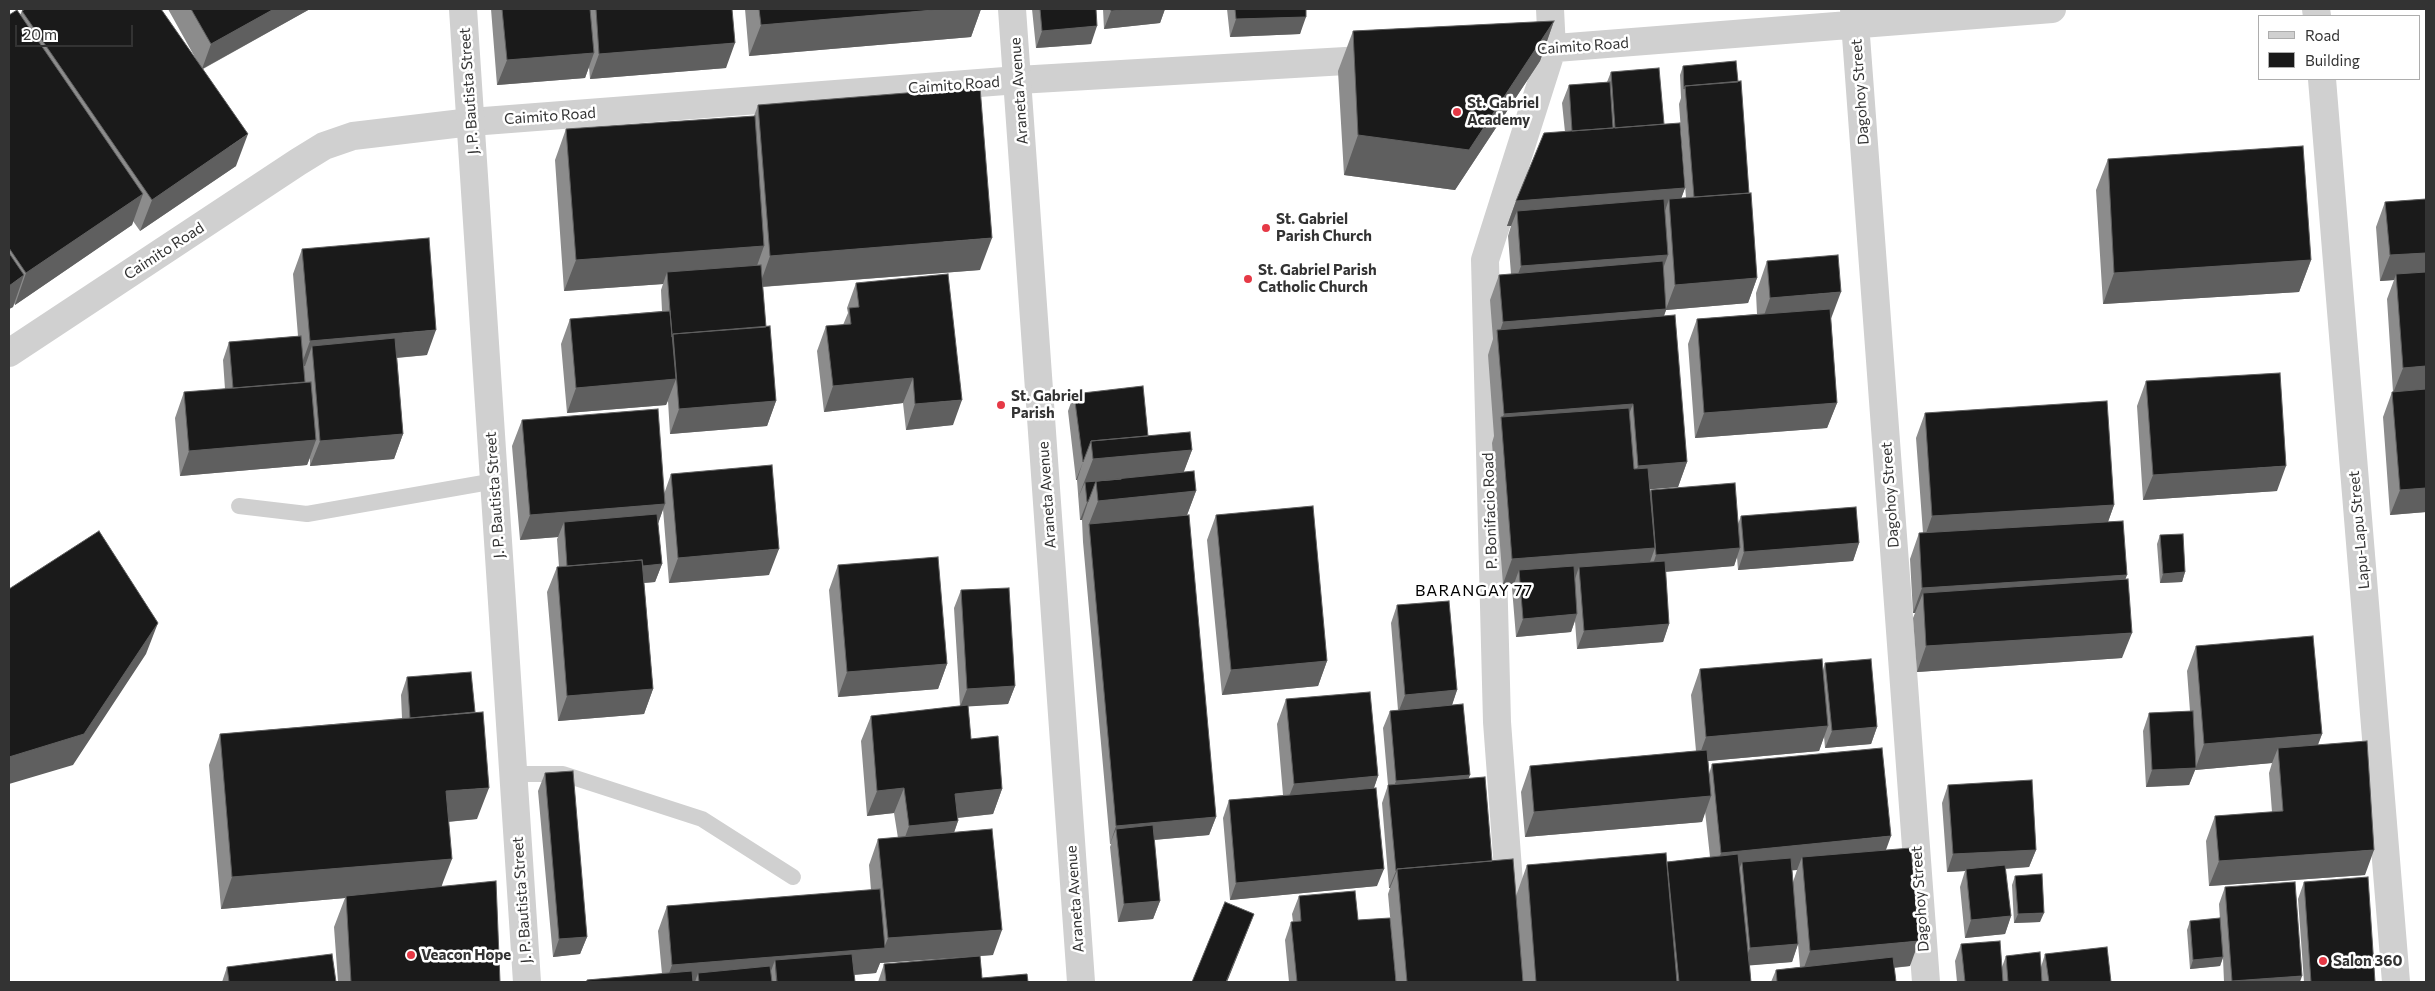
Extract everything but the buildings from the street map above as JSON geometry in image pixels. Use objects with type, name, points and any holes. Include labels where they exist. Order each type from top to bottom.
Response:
[{"type":"street","name":"J. P. Bautista Street","points":[[463,9],[527,982]]},
{"type":"street","name":"Araneta Avenue","points":[[1012,9],[1081,982]]},
{"type":"street","points":[[1550,9],[1552,49]]},
{"type":"street","name":"Caimito Road","points":[[1483,53],[1552,49],[1855,16],[2052,9]]},
{"type":"street","name":"Dagohoy Street","points":[[1855,16],[1926,982]]},
{"type":"street","name":"P. Bonifacio Road","points":[[1512,924],[1496,722],[1485,260],[1552,49]]},
{"type":"street","name":"Caimito Road","points":[[9,353],[324,146],[353,136],[471,122],[1018,80],[1404,57]]},
{"type":"street","name":"Lapu-Lapu Street","points":[[2322,80],[2396,982]]},
{"type":"lane","points":[[239,506],[307,514],[494,481]]},
{"type":"lane","points":[[514,774],[563,774],[702,820],[793,876]]},
{"type":"place","name":"St. Gabriel Academy","points":[[1457,112]]},
{"type":"place","name":"St. Gabriel Parish Church","points":[[1266,228]]},
{"type":"place","name":"St. Gabriel Parish Catholic Church","points":[[1248,279]]},
{"type":"place","name":"St. Gabriel Parish","points":[[1001,405]]},
{"type":"place","name":"Veacon Hope","points":[[411,955]]},
{"type":"place","name":"Salon 360","points":[[2323,961]]},
{"type":"district","name":"BARANGAY 77","points":[[1474,591]]}]
